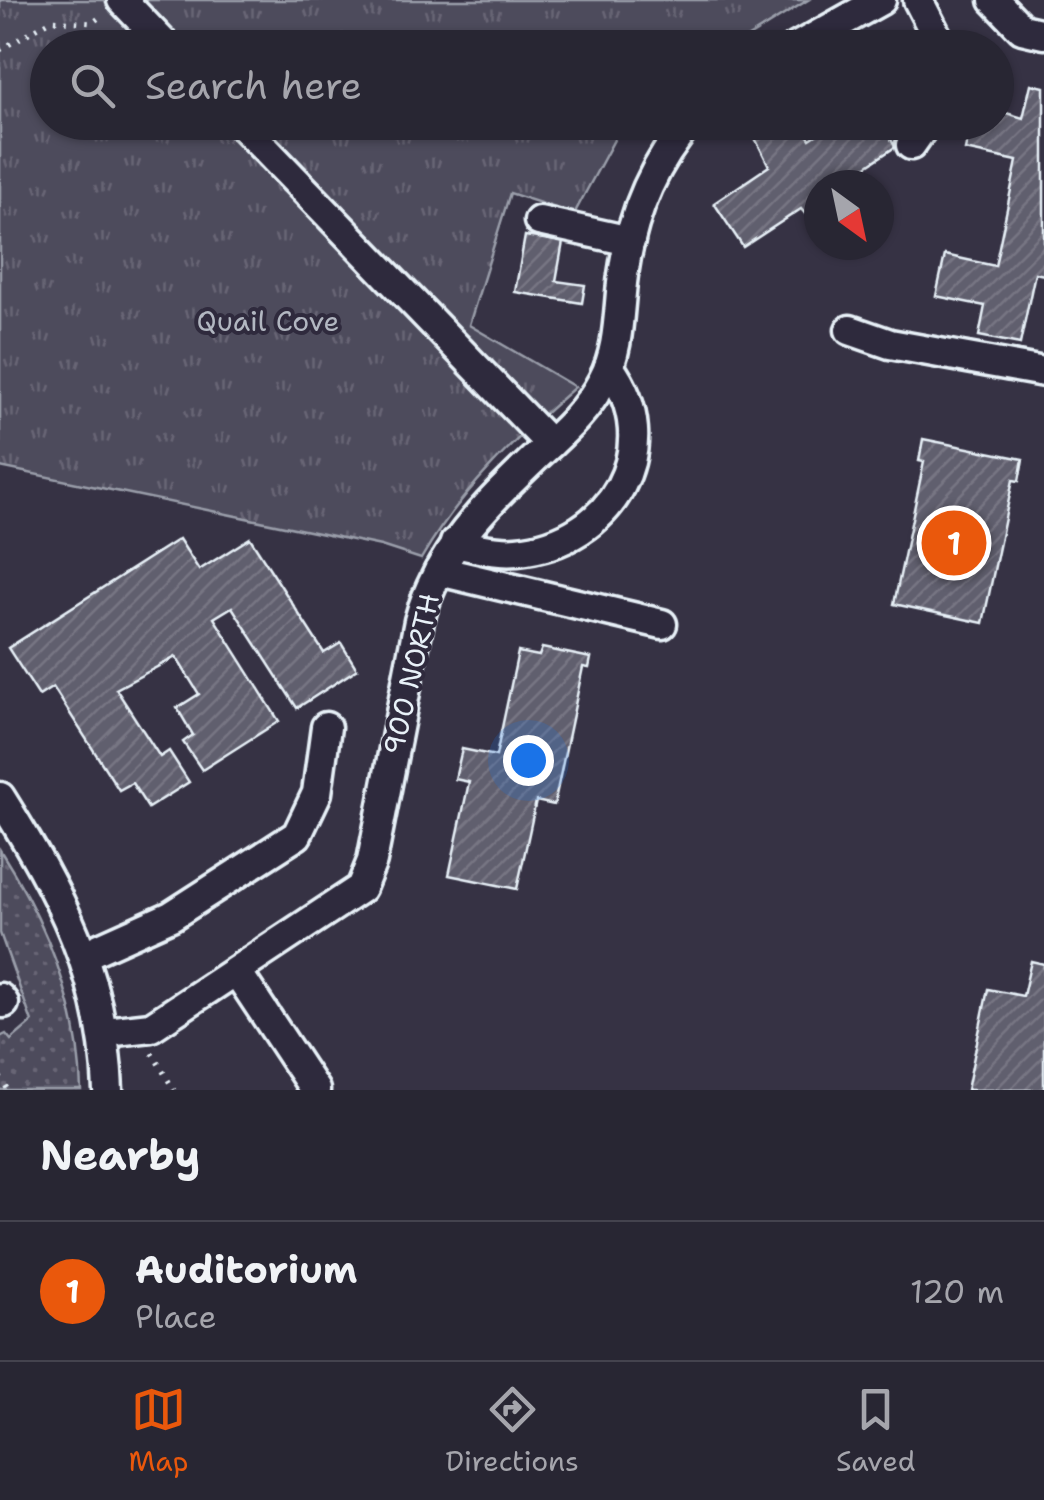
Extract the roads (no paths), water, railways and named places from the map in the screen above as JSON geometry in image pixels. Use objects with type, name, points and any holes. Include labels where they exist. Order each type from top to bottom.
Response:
[{"type":"street","points":[[122,0],[151,30]]},
{"type":"street","points":[[827,30],[881,0]]},
{"type":"street","points":[[918,0],[934,30]]},
{"type":"street","points":[[994,0],[1022,30],[1044,34]]},
{"type":"street","points":[[257,140],[550,444]]},
{"type":"street","name":"900 NORTH","points":[[106,1032],[151,1027],[352,897],[368,876],[419,621],[438,572],[486,504],[590,404],[609,367],[630,240],[652,179],[678,140]]},
{"type":"street","points":[[539,221],[630,240]]},
{"type":"street","points":[[850,330],[890,344],[1044,372]]},
{"type":"street","points":[[455,543],[516,551],[573,534],[600,513],[620,486],[635,443],[628,392],[609,367]]},
{"type":"street","points":[[438,572],[662,624]]},
{"type":"street","points":[[84,955],[171,916],[297,835],[318,793],[326,727]]},
{"type":"street","points":[[0,797],[51,881],[84,955],[106,1032],[108,1090]]},
{"type":"street","points":[[237,972],[316,1090]]},
{"type":"place","name":"Auditorium","points":[[954,543]]},
{"type":"park label","name":"Quail Cove","points":[[268,321]]}]
